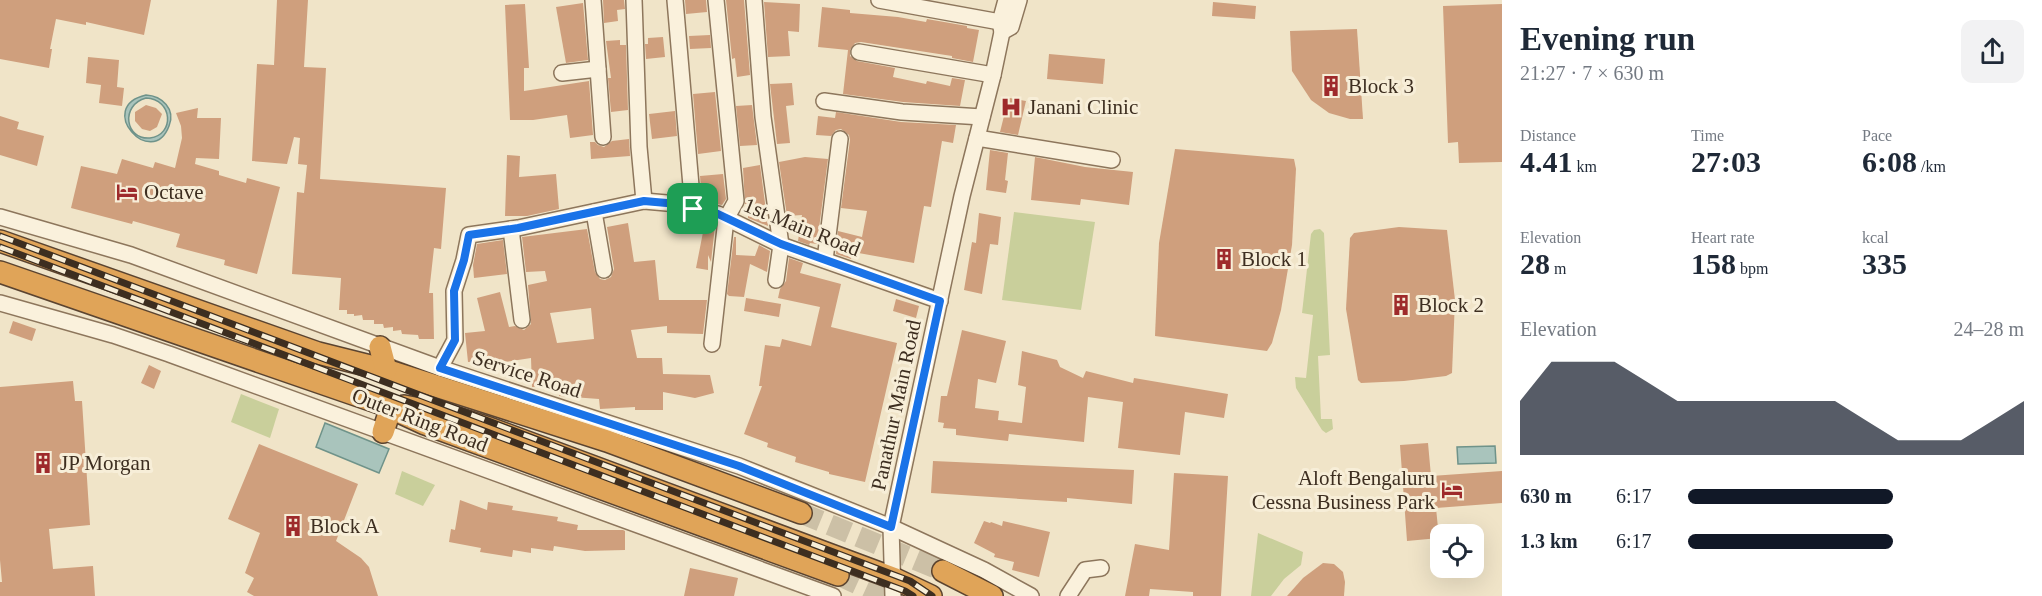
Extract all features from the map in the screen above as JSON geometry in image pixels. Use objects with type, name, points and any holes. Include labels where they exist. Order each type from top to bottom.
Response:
[{"type":"highway","name":"Outer Ring Road","points":[[0,241],[318,353],[386,370],[607,441],[801,513]]},
{"type":"highway","name":"Outer Ring Road","points":[[0,272],[387,406],[425,424],[838,575]]},
{"type":"highway","points":[[380,347],[386,370]]},
{"type":"highway","points":[[383,432],[387,406],[422,408],[478,424],[893,587],[931,596]]},
{"type":"highway","points":[[943,571],[992,596]]},
{"type":"street","points":[[593,0],[603,137]]},
{"type":"street","points":[[634,0],[639,147],[644,201]]},
{"type":"street","points":[[675,0],[693,209]]},
{"type":"street","points":[[712,344],[726,219],[736,201],[716,0]]},
{"type":"street","points":[[754,0],[763,117],[781,244],[776,280]]},
{"type":"street","points":[[879,0],[1001,27]]},
{"type":"street","name":"Panathur Main Road","points":[[893,587],[891,527],[962,196],[993,75],[1006,0]]},
{"type":"street","name":"Panathur Main Road","points":[[1001,27],[1011,27],[1019,0]]},
{"type":"street","points":[[859,52],[993,75]]},
{"type":"street","points":[[562,73],[598,69]]},
{"type":"street","points":[[824,101],[902,112],[982,117]]},
{"type":"street","points":[[977,138],[1112,160]]},
{"type":"street","points":[[825,260],[840,139]]},
{"type":"street","name":"1st Main Road","points":[[440,368],[455,340],[454,291],[469,235],[511,229],[644,201],[678,204],[718,214],[781,244],[940,301]]},
{"type":"street","points":[[594,212],[604,270]]},
{"type":"street","name":"Service Road","points":[[0,217],[132,255],[440,368],[739,466],[891,527],[984,570],[1031,596]]},
{"type":"street","points":[[511,229],[522,320]]},
{"type":"street","points":[[0,303],[113,335],[169,354],[833,596]]},
{"type":"street","points":[[1068,596],[1084,570],[1101,568]]},
{"type":"green space","points":[[1014,212],[1095,222],[1081,310],[1002,300]]},
{"type":"green space","points":[[1320,229],[1324,233],[1330,355],[1318,356],[1321,419],[1332,419],[1333,429],[1326,433],[1296,388],[1295,377],[1306,378],[1313,315],[1302,313],[1311,234],[1314,230]]},
{"type":"green space","points":[[241,394],[279,409],[270,438],[231,422]]},
{"type":"green space","points":[[402,471],[435,485],[423,506],[395,494]]},
{"type":"green space","points":[[1258,533],[1303,552],[1301,565],[1284,579],[1271,596],[1251,596]]},
{"type":"water","points":[[146,95],[166,104],[171,120],[161,138],[151,142],[141,139],[132,132],[126,122],[125,111],[131,102]],"holes":[[[146,98],[155,100],[166,110],[168,117],[164,131],[150,138],[135,134],[129,121],[132,107]]]},
{"type":"water","points":[[325,423],[389,449],[379,473],[316,447]]},
{"type":"water","points":[[1495,446],[1496,463],[1458,464],[1457,447]]},
{"type":"building","points":[[0,0],[151,0],[144,35],[86,22],[86,25],[56,19],[49,68],[0,59]]},
{"type":"building","points":[[277,0],[308,0],[304,67],[326,68],[320,179],[446,188],[441,249],[434,248],[429,293],[433,293],[434,339],[419,339],[418,335],[402,334],[401,330],[393,331],[393,327],[384,328],[383,324],[374,324],[374,320],[363,320],[362,315],[354,316],[354,314],[347,314],[347,310],[339,310],[341,278],[292,274],[297,192],[304,193],[307,165],[298,164],[300,138],[294,137],[287,164],[252,161],[257,64],[274,65]]},
{"type":"building","points":[[603,0],[624,0],[625,9],[617,10],[618,21],[604,23]]},
{"type":"building","points":[[685,0],[706,0],[707,12],[686,14]]},
{"type":"building","points":[[726,0],[744,0],[750,75],[737,77],[735,58],[732,59]]},
{"type":"building","points":[[764,2],[800,4],[799,32],[788,31],[790,56],[768,57]]},
{"type":"building","points":[[1213,2],[1256,6],[1255,19],[1212,16]]},
{"type":"building","points":[[583,3],[588,60],[566,63],[556,7]]},
{"type":"building","points":[[525,4],[529,68],[524,68],[524,91],[589,81],[593,135],[570,138],[567,115],[533,120],[510,120],[505,5]]},
{"type":"building","points":[[1502,4],[1502,162],[1459,163],[1458,142],[1448,143],[1443,6]]},
{"type":"building","points":[[822,7],[850,10],[850,13],[926,22],[927,19],[979,30],[973,62],[952,58],[952,56],[861,42],[855,43],[850,50],[850,56],[857,61],[895,68],[893,77],[950,86],[952,78],[965,80],[960,106],[903,102],[843,94],[848,50],[818,47]]},
{"type":"building","name":"Block 3","points":[[1357,29],[1363,119],[1350,119],[1329,113],[1311,100],[1292,71],[1290,31]]},
{"type":"building","points":[[710,35],[711,48],[690,49],[689,36]]},
{"type":"building","points":[[663,37],[665,57],[646,59],[645,44],[648,44],[648,38]]},
{"type":"building","points":[[620,40],[620,45],[626,45],[628,110],[611,112],[608,78],[611,78],[606,41]]},
{"type":"building","points":[[1049,54],[1105,59],[1103,84],[1047,79]]},
{"type":"building","points":[[88,57],[119,60],[117,87],[124,88],[122,106],[99,103],[101,85],[86,83]]},
{"type":"building","points":[[792,83],[794,105],[786,106],[790,143],[777,144],[770,84]]},
{"type":"building","points":[[715,92],[721,151],[698,154],[693,94]]},
{"type":"building","points":[[1004,97],[1026,101],[1018,135],[1000,132],[1005,112],[1001,111]]},
{"type":"building","points":[[146,105],[156,108],[162,114],[157,127],[150,131],[142,129],[135,121],[135,112]]},
{"type":"building","points":[[752,105],[757,145],[740,146],[736,106]]},
{"type":"building","points":[[198,108],[197,118],[221,118],[219,159],[196,158],[195,164],[219,171],[219,175],[246,183],[247,178],[280,187],[257,274],[224,265],[225,260],[176,247],[180,234],[71,208],[81,166],[117,174],[122,159],[153,168],[155,162],[175,168],[182,138],[181,126],[176,113]]},
{"type":"building","points":[[675,111],[677,136],[652,139],[649,114]]},
{"type":"building","points":[[836,112],[901,122],[956,125],[953,143],[942,141],[931,207],[924,206],[914,263],[853,252],[851,259],[836,254],[838,231],[862,237],[867,211],[841,208],[849,135],[841,129],[836,130],[831,136],[816,135],[818,116],[835,118]]},
{"type":"building","points":[[0,116],[19,122],[17,129],[44,136],[37,166],[0,155]]},
{"type":"building","points":[[629,139],[630,156],[591,159],[590,142],[604,147],[612,141]]},
{"type":"building","name":"Block 1","points":[[1175,149],[1294,159],[1296,169],[1292,245],[1281,310],[1272,343],[1267,351],[1155,336],[1159,243]]},
{"type":"building","points":[[990,150],[1008,153],[1006,193],[986,190]]},
{"type":"building","points":[[507,155],[520,156],[519,177],[556,174],[559,209],[527,216],[505,216]]},
{"type":"building","points":[[805,157],[828,159],[817,244],[810,243],[809,245],[798,241],[802,215],[787,216],[779,162]]},
{"type":"building","points":[[1035,157],[1085,167],[1133,172],[1129,205],[1081,199],[1080,205],[1031,200]]},
{"type":"building","points":[[760,165],[768,226],[748,218],[748,204],[745,204],[743,168]]},
{"type":"building","points":[[723,174],[726,199],[722,205],[702,201],[700,176]]},
{"type":"building","points":[[979,213],[1001,217],[998,245],[990,244],[982,294],[964,290],[972,242],[976,243]]},
{"type":"building","points":[[705,222],[715,226],[711,262],[708,255],[708,270],[696,268]]},
{"type":"building","points":[[628,223],[634,262],[655,260],[659,300],[707,300],[703,334],[667,333],[667,326],[631,330],[637,358],[662,358],[663,374],[710,375],[714,393],[695,398],[663,392],[663,410],[635,410],[635,407],[600,409],[599,399],[559,396],[559,386],[532,387],[531,358],[488,367],[487,360],[468,362],[465,333],[485,331],[477,298],[500,292],[509,327],[515,326],[524,330],[531,324],[528,285],[547,281],[545,271],[526,272],[522,237],[587,229],[595,272],[600,279],[605,280],[611,277],[614,269],[607,227]],"holes":[[[591,308],[594,339],[557,343],[550,313]]]},
{"type":"building","name":"Block 2","points":[[1399,227],[1447,230],[1455,300],[1452,373],[1446,376],[1404,381],[1361,383],[1358,380],[1346,309],[1350,238],[1354,233]]},
{"type":"building","points":[[734,237],[736,237],[736,255],[755,256],[759,245],[770,251],[767,272],[750,264],[744,297],[727,294]]},
{"type":"building","points":[[503,240],[507,274],[474,278],[473,265],[477,244]]},
{"type":"building","points":[[789,258],[803,263],[800,273],[841,284],[831,327],[897,343],[865,482],[829,474],[829,472],[795,462],[796,457],[767,447],[768,443],[744,434],[762,386],[759,386],[765,345],[780,347],[782,339],[811,346],[820,307],[778,298],[780,289],[786,281]]},
{"type":"building","points":[[746,298],[781,304],[779,317],[744,311]]},
{"type":"building","points":[[896,299],[919,306],[916,318],[893,311]]},
{"type":"building","points":[[13,321],[36,329],[32,341],[9,333]]},
{"type":"building","points":[[962,330],[1006,341],[996,383],[978,379],[975,408],[999,411],[998,420],[1022,423],[1026,387],[1018,385],[1022,351],[1057,360],[1060,367],[1083,378],[1086,371],[1133,383],[1134,378],[1228,394],[1224,418],[1185,412],[1180,455],[1118,448],[1123,402],[1088,397],[1084,442],[1009,434],[1008,441],[956,435],[956,429],[943,428],[944,423],[938,422],[941,396],[947,396]]},
{"type":"building","points":[[149,365],[161,371],[154,389],[141,383]]},
{"type":"building","name":"JP Morgan","points":[[73,381],[75,401],[82,401],[90,525],[49,529],[53,569],[93,566],[95,596],[0,596],[0,582],[2,582],[0,387]]},
{"type":"building","name":"Aloft Bengaluru Cessna Business Park","points":[[1428,443],[1431,476],[1502,471],[1502,503],[1436,508],[1438,524],[1430,524],[1430,539],[1407,541],[1400,445]]},
{"type":"building","name":"Block A","points":[[259,444],[358,484],[336,541],[361,558],[369,567],[378,596],[254,596],[247,592],[254,578],[245,573],[260,533],[228,519]]},
{"type":"building","points":[[933,461],[1134,470],[1132,504],[1067,498],[1067,502],[931,493]]},
{"type":"building","points":[[1174,473],[1228,476],[1221,596],[1193,596],[1193,592],[1150,589],[1149,596],[1125,596],[1135,544],[1169,550]]},
{"type":"building","points":[[460,500],[487,510],[488,502],[513,506],[512,510],[558,517],[557,521],[578,525],[577,530],[623,530],[625,531],[625,550],[585,551],[554,546],[553,551],[531,548],[531,553],[513,550],[512,557],[480,552],[481,548],[449,542],[451,529],[455,530]]},
{"type":"building","points":[[984,521],[1002,526],[1003,521],[1050,532],[1039,577],[1012,570],[1014,562],[994,557],[995,554],[974,543]]},
{"type":"building","points":[[1323,563],[1334,564],[1343,572],[1344,596],[1287,596],[1303,578]]},
{"type":"building","points":[[690,568],[738,578],[734,596],[684,596]]},
{"type":"tunnel","points":[[801,513],[943,571]]},
{"type":"tunnel","points":[[838,575],[884,596]]},
{"type":"railway","points":[[0,236],[910,581],[932,596]]},
{"type":"railway","points":[[0,247],[905,591],[913,596]]},
{"type":"place","name":"Block 3","points":[[1331,86]]},
{"type":"place","name":"Janani Clinic","points":[[1011,107]]},
{"type":"place","name":"Octave","points":[[127,192]]},
{"type":"place","name":"Block 1","points":[[1224,259]]},
{"type":"place","name":"Block 2","points":[[1401,305]]},
{"type":"place","name":"JP Morgan","points":[[43,463]]},
{"type":"place","name":"Aloft Bengaluru Cessna Business Park","points":[[1452,490]]},
{"type":"place","name":"Block A","points":[[293,526]]},
{"type":"route","points":[[644,201],[678,204],[693,209],[718,214],[781,244],[940,301],[891,527],[739,466],[440,368],[455,340],[454,291],[469,235],[518,228],[644,201]]}]
